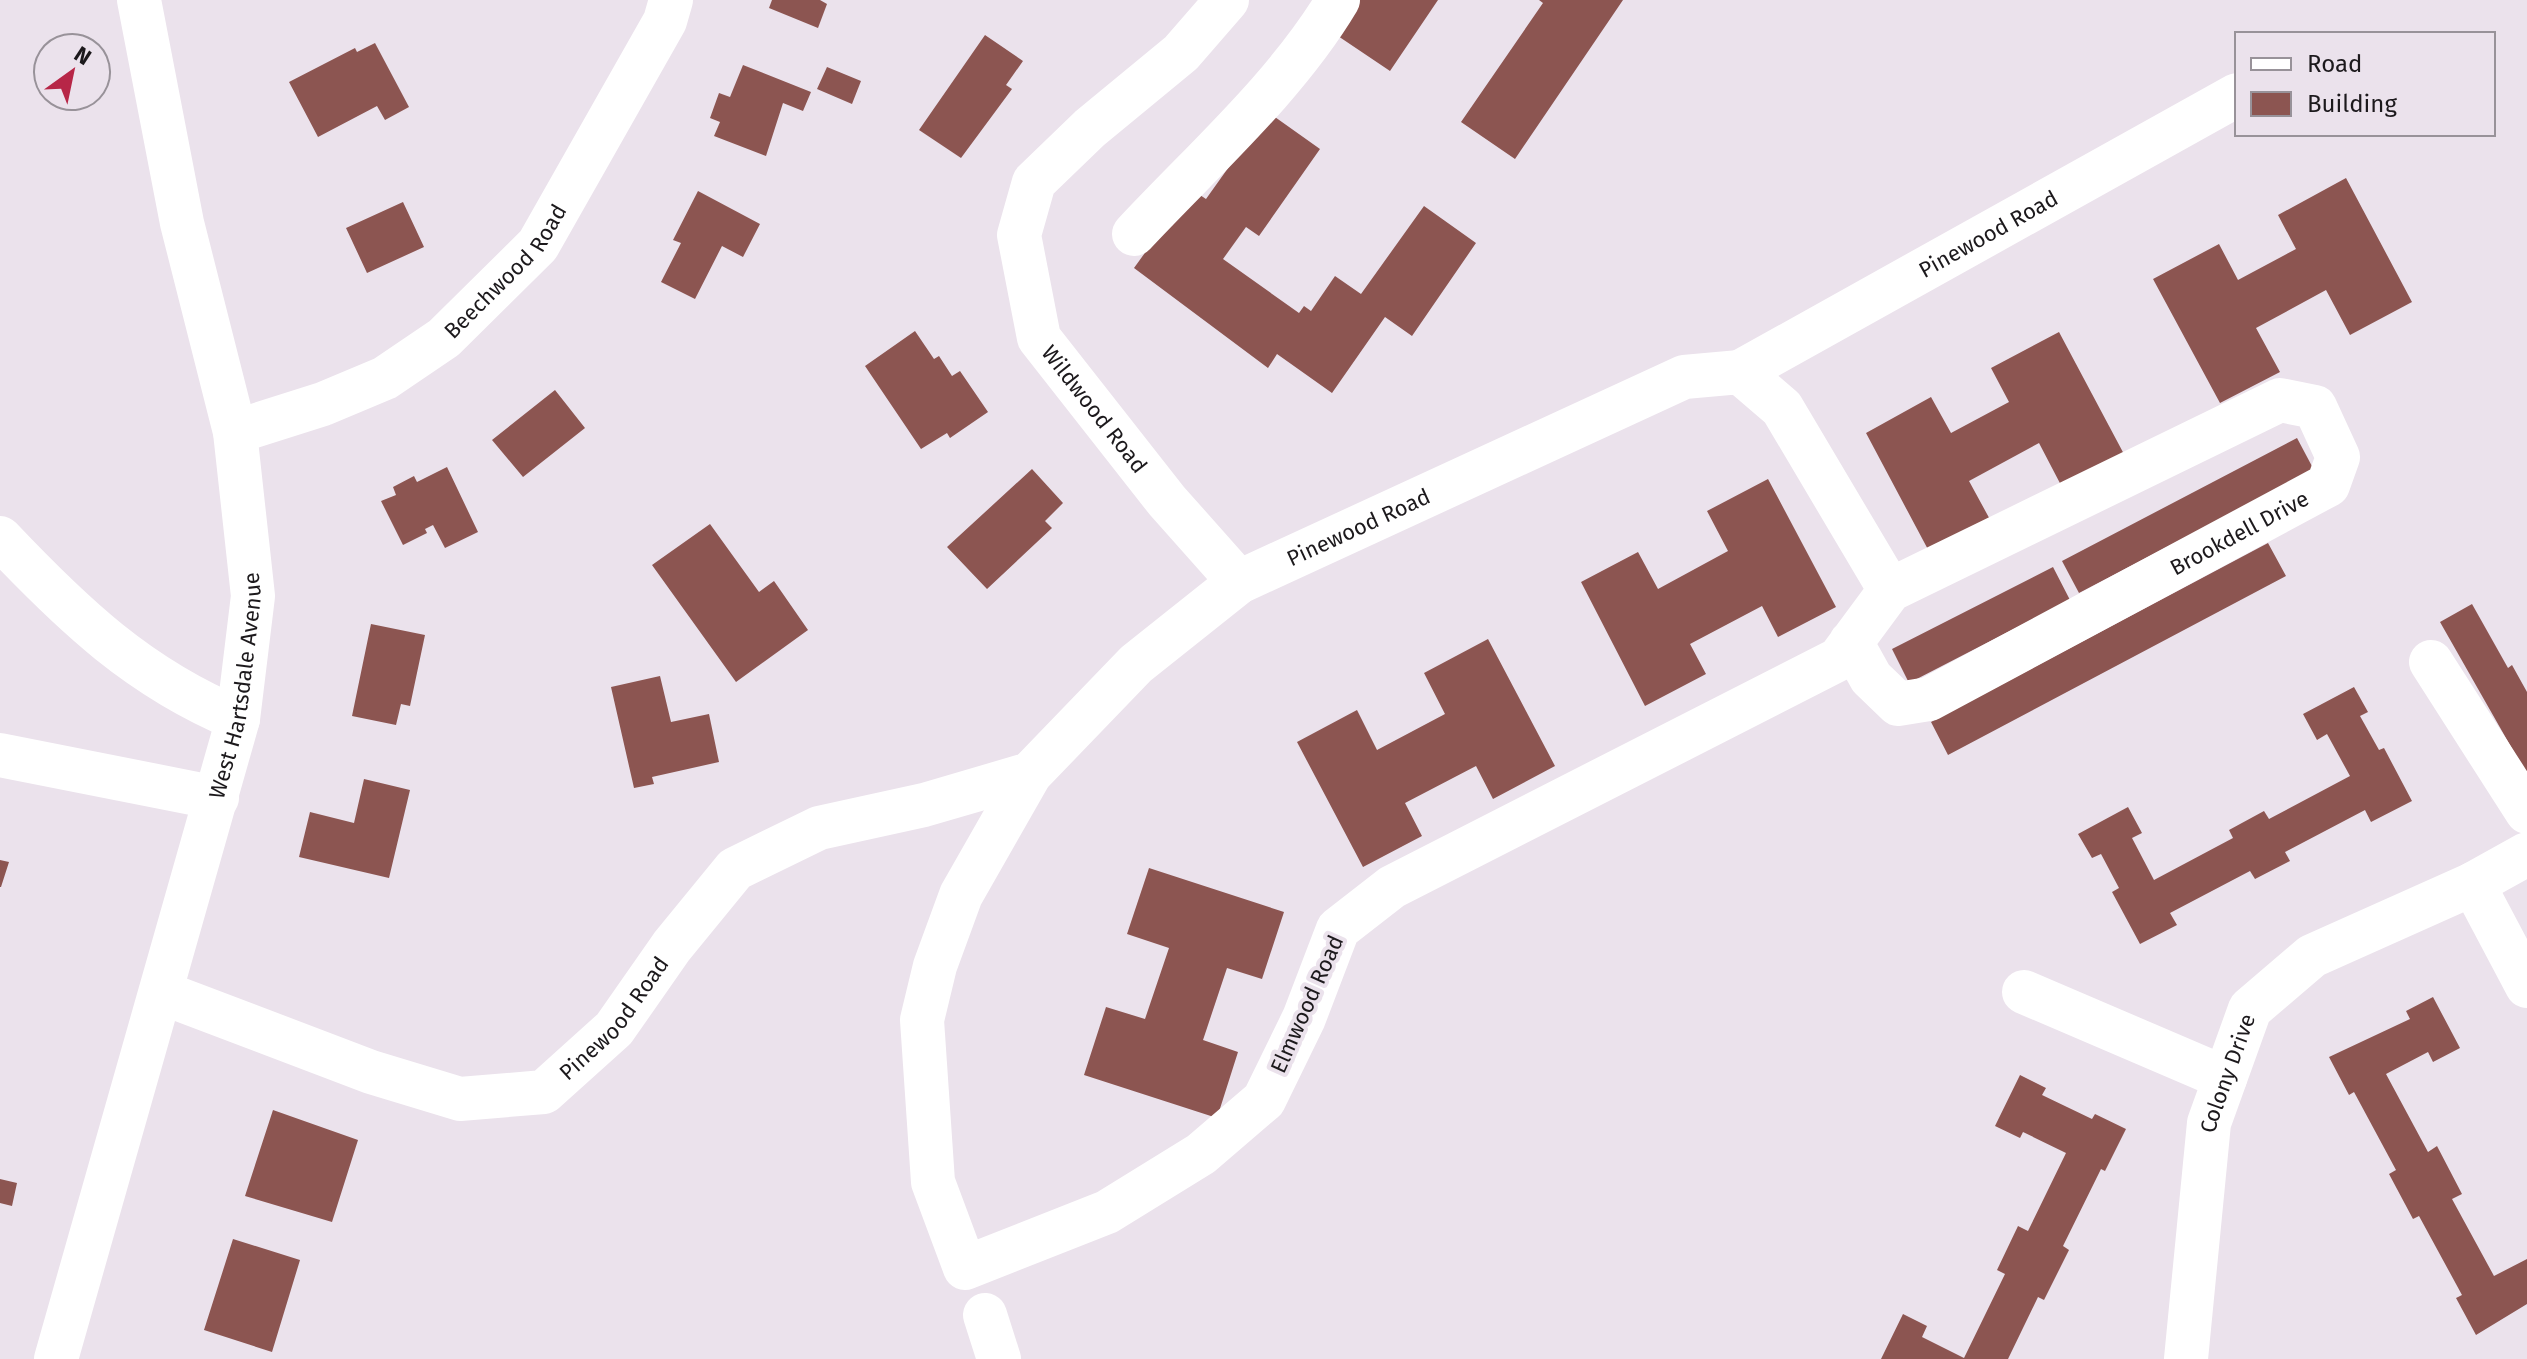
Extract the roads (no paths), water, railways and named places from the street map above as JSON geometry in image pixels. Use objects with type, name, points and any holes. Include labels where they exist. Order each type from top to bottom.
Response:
[{"type":"street","name":"West Hartsdale Avenue","points":[[56,1359],[163,993],[238,719],[253,596],[235,432],[182,223],[139,0]]},
{"type":"street","name":"Beechwood Road","points":[[235,432],[323,404],[385,378],[444,338],[507,276],[538,245],[665,21],[671,0]]},
{"type":"street","name":"Wildwood Road","points":[[1227,0],[1181,53],[1090,128],[1034,182],[1019,235],[1039,338],[1167,501],[1239,582]]},
{"type":"street","points":[[1134,234],[1257,103],[1322,28],[1338,0]]},
{"type":"street","name":"Pinewood Road","points":[[933,1182],[922,1020],[935,966],[961,895],[1030,774],[1136,664],[1239,582],[1684,377],[1740,372],[2235,96]]},
{"type":"street","points":[[1740,372],[1782,408],[1890,590]]},
{"type":"street","name":"Brookdell Drive","points":[[1851,642],[1871,678],[1898,704],[1929,699],[2328,485],[2338,457],[2315,407],[2280,400],[1890,590]]},
{"type":"street","points":[[0,538],[41,583],[138,667],[189,699],[238,719]]},
{"type":"street","name":"Elmwood Road","points":[[933,1182],[965,1268],[1107,1212],[1201,1154],[1264,1100],[1304,1018],[1338,929],[1392,887],[1839,659],[1890,590]]},
{"type":"street","points":[[2431,662],[2527,812]]},
{"type":"street","points":[[0,755],[217,798]]},
{"type":"street","name":"Pinewood Road","points":[[163,993],[371,1072],[460,1099],[544,1092],[614,1029],[672,946],[735,869],[819,828],[924,805],[1030,774]]},
{"type":"street","name":"Colony Drive","points":[[2186,1359],[2209,1123],[2250,1009],[2312,956],[2473,884],[2527,854]]},
{"type":"street","points":[[2473,884],[2527,986]]},
{"type":"street","points":[[2024,992],[2225,1078]]},
{"type":"street","points":[[985,1315],[999,1359]]}]
